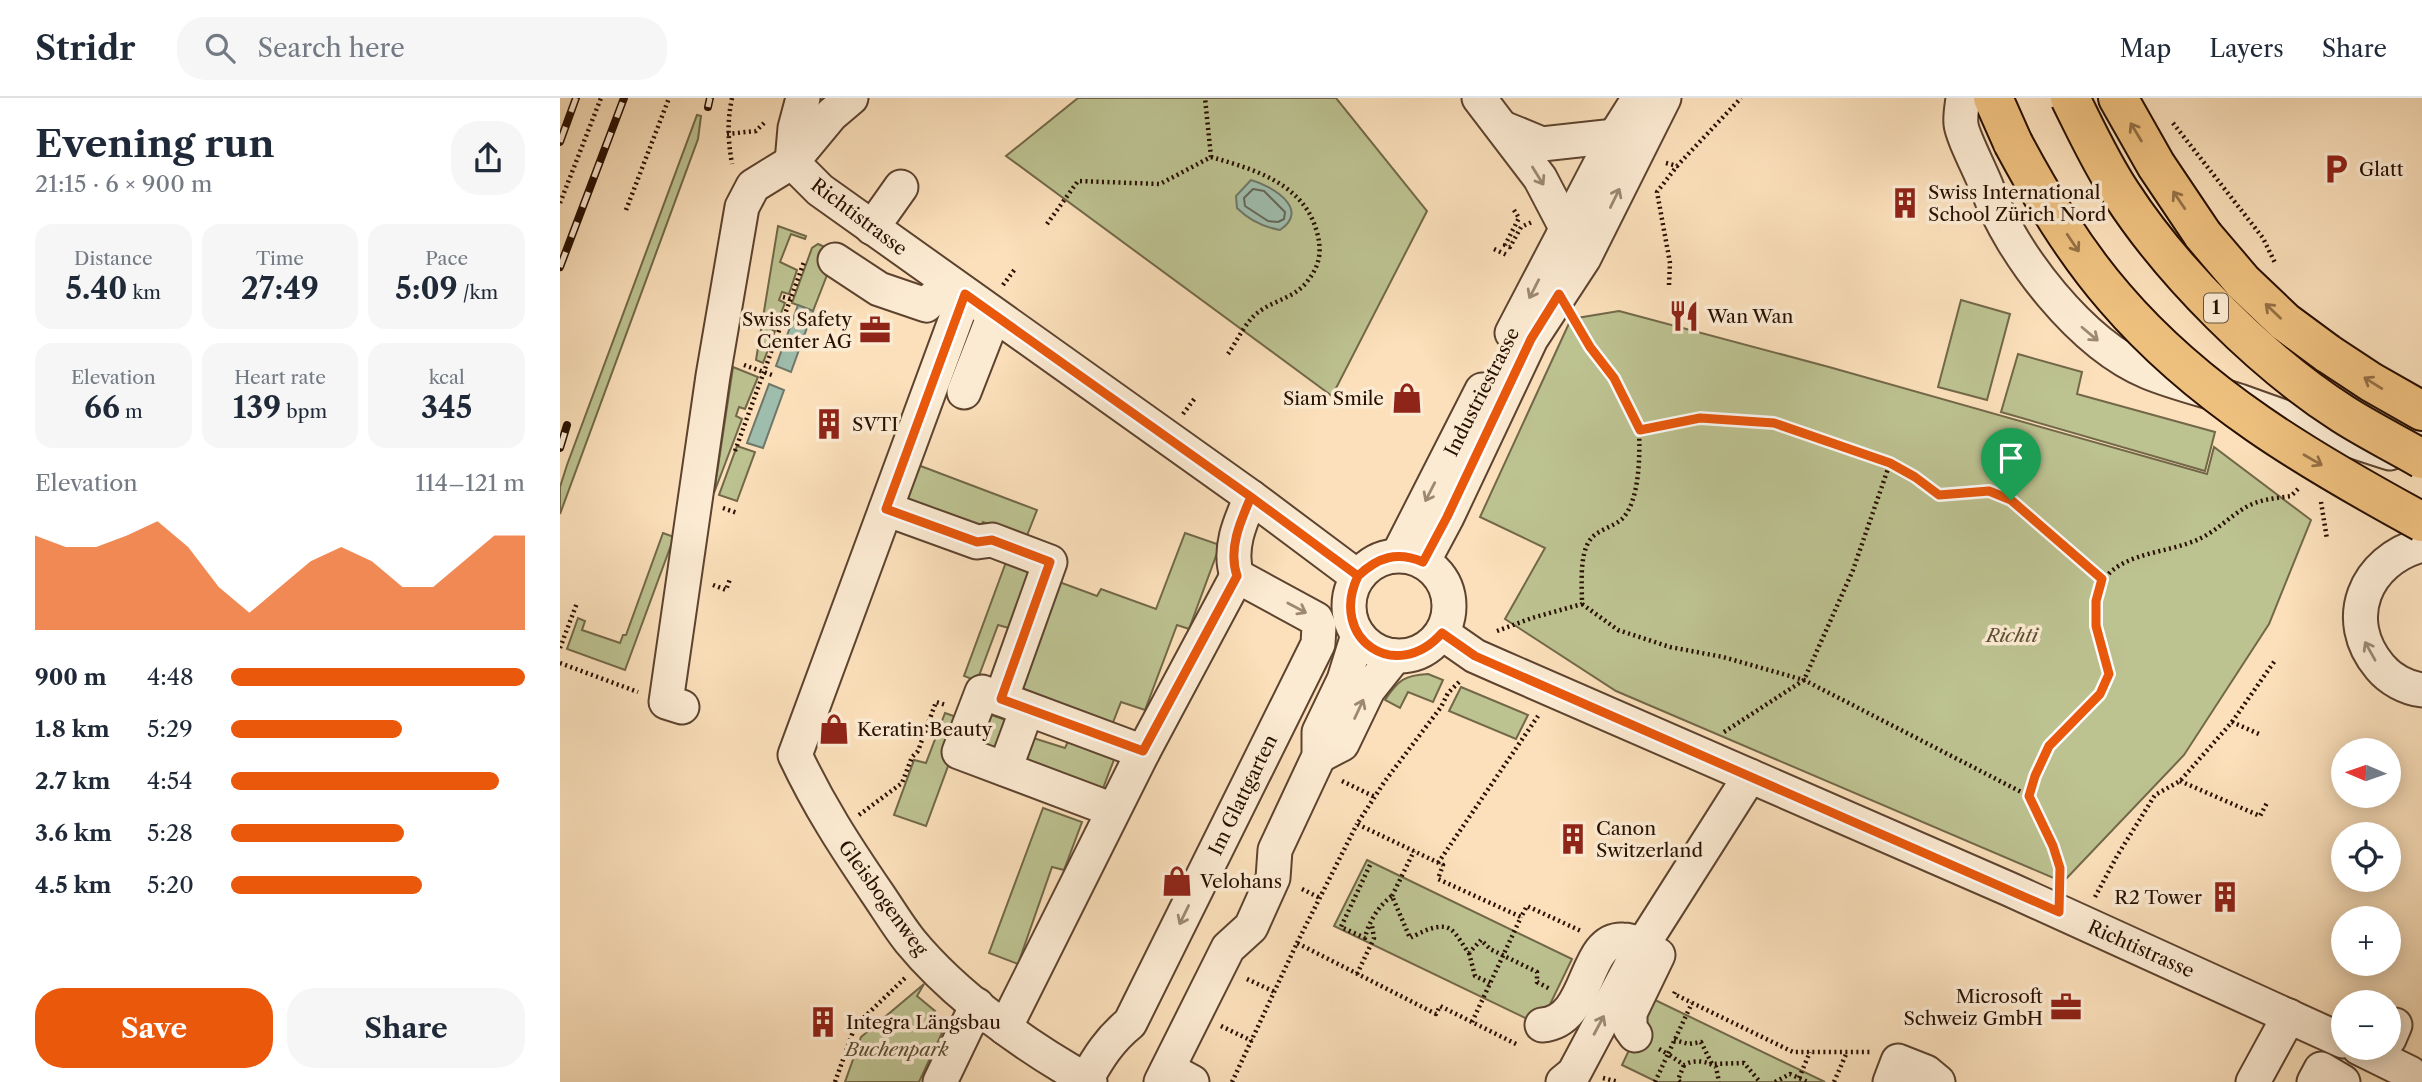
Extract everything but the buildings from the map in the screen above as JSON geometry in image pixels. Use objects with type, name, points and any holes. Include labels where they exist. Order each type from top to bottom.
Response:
[{"type":"main road","points":[[1993,98],[2013,143],[2052,212],[2081,255],[2115,298],[2179,363],[2217,395],[2303,455],[2422,522]]},
{"type":"main road","name":"1","points":[[2070,98],[2121,193],[2176,265],[2224,316],[2280,368],[2342,414],[2422,461]]},
{"type":"main road","points":[[2118,98],[2155,164],[2203,235],[2244,282],[2285,323],[2371,382],[2422,411]]},
{"type":"street","points":[[792,162],[795,128],[803,98]]},
{"type":"street","points":[[674,704],[713,376],[742,207],[753,186],[792,162],[831,115],[851,98]]},
{"type":"street","points":[[1479,98],[1540,178],[1565,229],[1584,258]]},
{"type":"street","name":"Industriestrasse","points":[[1411,558],[1565,229],[1615,136],[1639,98]]},
{"type":"street","name":"Industriestrasse","points":[[1411,558],[1447,517],[1531,339],[1584,258],[1664,98]]},
{"type":"street","points":[[1963,98],[1961,127],[1993,202],[2015,244],[2058,302],[2088,333],[2148,372],[2422,461]]},
{"type":"street","points":[[1979,164],[1982,98]]},
{"type":"street","points":[[1503,128],[1542,144],[1615,136]]},
{"type":"street","name":"Richtistrasse","points":[[792,162],[820,190],[872,228],[976,296],[1358,576]]},
{"type":"street","points":[[872,228],[901,187]]},
{"type":"street","points":[[821,256],[879,289],[926,305],[976,296]]},
{"type":"street","points":[[964,392],[976,296]]},
{"type":"street","points":[[976,296],[886,509],[977,542],[992,540],[1050,562],[1014,704],[1004,769]]},
{"type":"street","points":[[1005,1028],[1143,751],[1237,576],[1233,552],[1242,517],[1251,497]]},
{"type":"street","name":"Gleisbogenweg","points":[[886,509],[795,755],[835,832],[911,942],[1005,1028],[1053,1062],[1088,1081]]},
{"type":"street","points":[[2422,545],[2402,551],[2381,567],[2370,581],[2362,600],[2360,618],[2364,640],[2371,657],[2385,673],[2399,682],[2422,690]]},
{"type":"street","points":[[1383,558],[1411,558],[1436,572],[1445,585],[1450,601],[1448,618],[1442,633],[1422,651],[1395,656],[1381,653],[1358,635],[1349,606],[1352,590],[1358,576],[1369,565],[1383,558]]},
{"type":"street","name":"Im Glattgarten","points":[[1088,1081],[1114,1036],[1130,1023],[1318,644],[1319,626],[1316,619],[1237,576]]},
{"type":"street","name":"Richtistrasse","points":[[1442,633],[1475,656],[2070,917],[2331,1035]]},
{"type":"street","points":[[1330,768],[1319,732],[1344,680],[1358,635]]},
{"type":"street","points":[[1174,1078],[1228,948],[1230,917],[1252,870],[1275,850],[1330,768],[1368,690],[1395,656]]},
{"type":"street","points":[[1113,810],[959,752],[982,692],[1143,751]]},
{"type":"street","points":[[1569,1078],[1638,949],[1750,776]]},
{"type":"street","points":[[1635,1035],[1630,1028],[1630,1013],[1638,949]]},
{"type":"street","points":[[1533,1036],[1570,1012],[1598,954],[1638,949]]},
{"type":"street","points":[[940,1082],[977,1005]]},
{"type":"street","points":[[2253,1082],[2289,1016]]},
{"type":"street","points":[[2395,1060],[2409,1077]]},
{"type":"street","points":[[2314,1082],[2321,1069],[2343,1082]]},
{"type":"street","points":[[1894,1072],[1926,1072],[1938,1082]]},
{"type":"path","points":[[561,203],[601,98]]},
{"type":"path","points":[[626,209],[669,98]]},
{"type":"path","points":[[732,98],[727,134],[733,168]]},
{"type":"path","points":[[1205,98],[1211,157]]},
{"type":"path","points":[[1669,285],[1670,263],[1657,192],[1677,166],[1738,101]]},
{"type":"path","points":[[727,134],[756,131],[764,122]]},
{"type":"path","points":[[1047,224],[1077,181],[1161,184],[1211,157],[1250,168],[1286,188],[1311,211],[1321,244],[1319,263],[1297,293],[1258,312],[1228,354]]},
{"type":"path","points":[[1664,163],[1677,166]]},
{"type":"path","points":[[1514,210],[1519,218],[1505,245],[1510,247],[1521,227]]},
{"type":"path","points":[[1494,248],[1509,256]]},
{"type":"path","points":[[733,458],[791,299],[821,256]]},
{"type":"path","points":[[976,296],[1015,269]]},
{"type":"path","points":[[1559,294],[1590,347],[1614,378],[1640,430],[1640,466],[1631,501],[1623,518],[1590,540],[1581,568],[1582,604]]},
{"type":"path","points":[[783,297],[791,299]]},
{"type":"path","points":[[772,324],[780,327]]},
{"type":"path","points":[[741,412],[748,414]]},
{"type":"path","points":[[1640,430],[1700,418],[1774,423],[1890,463],[1939,495],[1989,491],[2011,500],[2102,579]]},
{"type":"path","points":[[1698,753],[1728,729],[1804,680],[1853,569],[1890,463]]},
{"type":"path","points":[[2029,796],[2049,746],[2100,694],[2109,674],[2096,626],[2096,601],[2102,579],[2128,561],[2200,539],[2249,506],[2263,500],[2291,496],[2299,487]]},
{"type":"path","points":[[2320,498],[2327,539]]},
{"type":"path","points":[[560,648],[577,603]]},
{"type":"path","points":[[1489,632],[1501,631],[1532,618],[1582,604]]},
{"type":"path","points":[[1582,604],[1618,630],[1670,647],[1723,657],[1804,680],[2029,796],[2053,846],[2070,917]]},
{"type":"path","points":[[2070,917],[2117,856],[2155,795],[2180,781],[2232,722],[2276,659]]},
{"type":"path","points":[[560,663],[674,704]]},
{"type":"path","points":[[1232,1082],[1297,943],[1357,824],[1385,781],[1441,707],[1448,693],[1460,681]]},
{"type":"path","points":[[835,832],[902,783],[912,757],[918,751],[936,702],[945,705]]},
{"type":"path","points":[[1438,863],[1538,715]]},
{"type":"path","points":[[2232,722],[2259,734]]},
{"type":"path","points":[[1330,768],[1376,797]]},
{"type":"path","points":[[2180,781],[2260,816],[2268,800]]},
{"type":"path","points":[[1357,824],[1443,865],[1438,879],[1521,918]]},
{"type":"path","points":[[1370,865],[1341,927],[1365,938],[1380,904],[1392,896],[1414,851]]},
{"type":"path","points":[[1300,888],[1320,898]]},
{"type":"path","points":[[1392,896],[1410,938],[1424,931],[1443,927],[1451,929],[1469,953],[1475,976],[1490,983]]},
{"type":"path","points":[[1472,1022],[1527,906],[1686,969],[1674,994],[1793,1052],[1874,1052],[1894,1072]]},
{"type":"path","points":[[1357,974],[1374,938],[1372,925]]},
{"type":"path","points":[[1469,953],[1481,940],[1490,949],[1537,972],[1537,982],[1551,990]]},
{"type":"path","points":[[1297,943],[1436,1014],[1440,1006],[1472,1022],[1533,1036]]},
{"type":"path","points":[[835,1082],[855,1026],[926,957]]},
{"type":"path","points":[[1244,977],[1275,992]]},
{"type":"path","points":[[1655,1082],[1692,1003]]},
{"type":"path","points":[[1220,1026],[1252,1041]]},
{"type":"path","points":[[1674,1040],[1689,1044],[1701,1042],[1716,1067],[1719,1082]]},
{"type":"path","points":[[1798,1078],[1810,1052]]},
{"type":"path","points":[[1834,1082],[1847,1052]]},
{"type":"path","points":[[1668,1054],[1684,1065],[1699,1061],[1712,1064],[1744,1063],[1759,1082]]},
{"type":"path","points":[[1680,1082],[1684,1065]]},
{"type":"path","points":[[1774,1082],[1790,1074],[1808,1082]]},
{"type":"path","points":[[1569,1078],[1619,1082]]},
{"type":"green space","points":[[1078,98],[1336,98],[1427,211],[1332,396],[1006,156]]},
{"type":"green space","points":[[697,115],[701,116],[698,139],[560,514],[560,487],[567,465]]},
{"type":"green space","points":[[778,226],[806,236],[805,239],[791,234],[780,262],[797,270],[789,294],[782,292],[779,300],[785,303],[777,323],[772,321],[769,328],[775,331],[763,363],[756,360]]},
{"type":"green space","points":[[818,244],[836,252],[813,311],[792,303],[812,248]]},
{"type":"green space","points":[[1961,300],[2010,314],[1987,400],[1938,387]]},
{"type":"green space","name":"Richti","points":[[1619,311],[1829,367],[2207,474],[2214,447],[2311,520],[2269,624],[2184,755],[2063,882],[1616,691],[1505,619],[1545,548],[1480,517],[1571,319]]},
{"type":"green space","points":[[2018,354],[2082,372],[2077,394],[2215,432],[2205,471],[2001,412]]},
{"type":"green space","points":[[733,367],[758,377],[745,409],[739,407],[736,416],[742,419],[714,493]]},
{"type":"green space","points":[[737,446],[755,452],[737,501],[719,495]]},
{"type":"green space","points":[[918,465],[1037,510],[1026,538],[983,522],[979,532],[903,503]]},
{"type":"green space","points":[[663,533],[674,537],[625,670],[567,649],[578,618],[585,621],[582,630],[620,643],[623,635],[626,635]]},
{"type":"green space","points":[[1185,533],[1220,545],[1189,629],[1177,625],[1145,710],[1121,702],[1110,730],[1012,695],[1054,580],[1097,596],[1101,589],[1156,609]]},
{"type":"green space","points":[[1009,554],[1034,563],[1009,628],[998,625],[977,681],[964,676]]},
{"type":"green space","points":[[1428,674],[1443,680],[1433,702],[1408,692],[1400,708],[1385,700],[1403,680]]},
{"type":"green space","points":[[1461,687],[1528,715],[1516,739],[1449,711]]},
{"type":"green space","points":[[980,711],[1017,724],[1003,761],[967,747]]},
{"type":"green space","points":[[945,713],[965,720],[926,826],[894,815],[914,760],[926,763]]},
{"type":"green space","points":[[1071,735],[1117,752],[1100,796],[1017,765],[1027,736],[1065,748]]},
{"type":"green space","points":[[1043,808],[1082,822],[1064,870],[1052,867],[1018,964],[989,953]]},
{"type":"green space","points":[[1367,860],[1572,959],[1540,1025],[1334,926]]},
{"type":"green space","name":"Buchenpark","points":[[924,984],[917,996],[935,1011],[928,1020],[942,1033],[919,1082],[845,1082],[861,1037]]},
{"type":"green space","points":[[1653,999],[1825,1082],[1657,1082],[1622,1065]]},
{"type":"water","points":[[1251,180],[1278,193],[1290,207],[1292,214],[1289,222],[1280,230],[1257,222],[1237,208],[1236,196]]},
{"type":"water","points":[[798,305],[813,311],[791,372],[776,366]]},
{"type":"water","points":[[769,384],[784,390],[763,448],[747,443]]},
{"type":"railway","points":[[560,142],[576,98]]},
{"type":"railway","points":[[560,267],[624,98]]},
{"type":"railway","points":[[708,107],[710,98]]},
{"type":"railway","points":[[560,448],[567,425]]},
{"type":"place","name":"Glatt","points":[[2336,169]]},
{"type":"place","name":"Swiss International School Zürich Nord","points":[[1905,203]]},
{"type":"place","name":"Wan Wan","points":[[1684,316]]},
{"type":"place","name":"Swiss Safety Center AG","points":[[875,330]]},
{"type":"place","name":"Siam Smile","points":[[1407,398]]},
{"type":"place","name":"SVTI","points":[[829,424]]},
{"type":"place","name":"Keratin Beauty","points":[[834,729]]},
{"type":"place","name":"Canon Switzerland","points":[[1573,839]]},
{"type":"place","name":"Velohans","points":[[1177,881]]},
{"type":"place","name":"R2 Tower","points":[[2225,897]]},
{"type":"place","name":"Microsoft Schweiz GmbH","points":[[2066,1007]]},
{"type":"place","name":"Integra Längsbau","points":[[823,1022]]},
{"type":"route","points":[[2011,500],[1989,491],[1939,495],[1890,463],[1774,423],[1700,418],[1640,430],[1614,378],[1590,347],[1559,294],[1531,339],[1423,562],[1398,555],[1383,558],[1369,565],[1358,576],[1326,551],[1251,497],[965,294],[886,509],[977,542],[992,540],[1050,562],[1001,699],[1143,751],[1237,576],[1233,552],[1242,517],[1251,497],[1358,576],[1349,606],[1352,621],[1358,635],[1381,653],[1395,656],[1422,651],[1442,633],[1475,656],[2059,912],[2060,868],[2053,846],[2029,796],[2049,746],[2100,694],[2109,674],[2096,626],[2096,601],[2102,579],[2011,500]]}]
